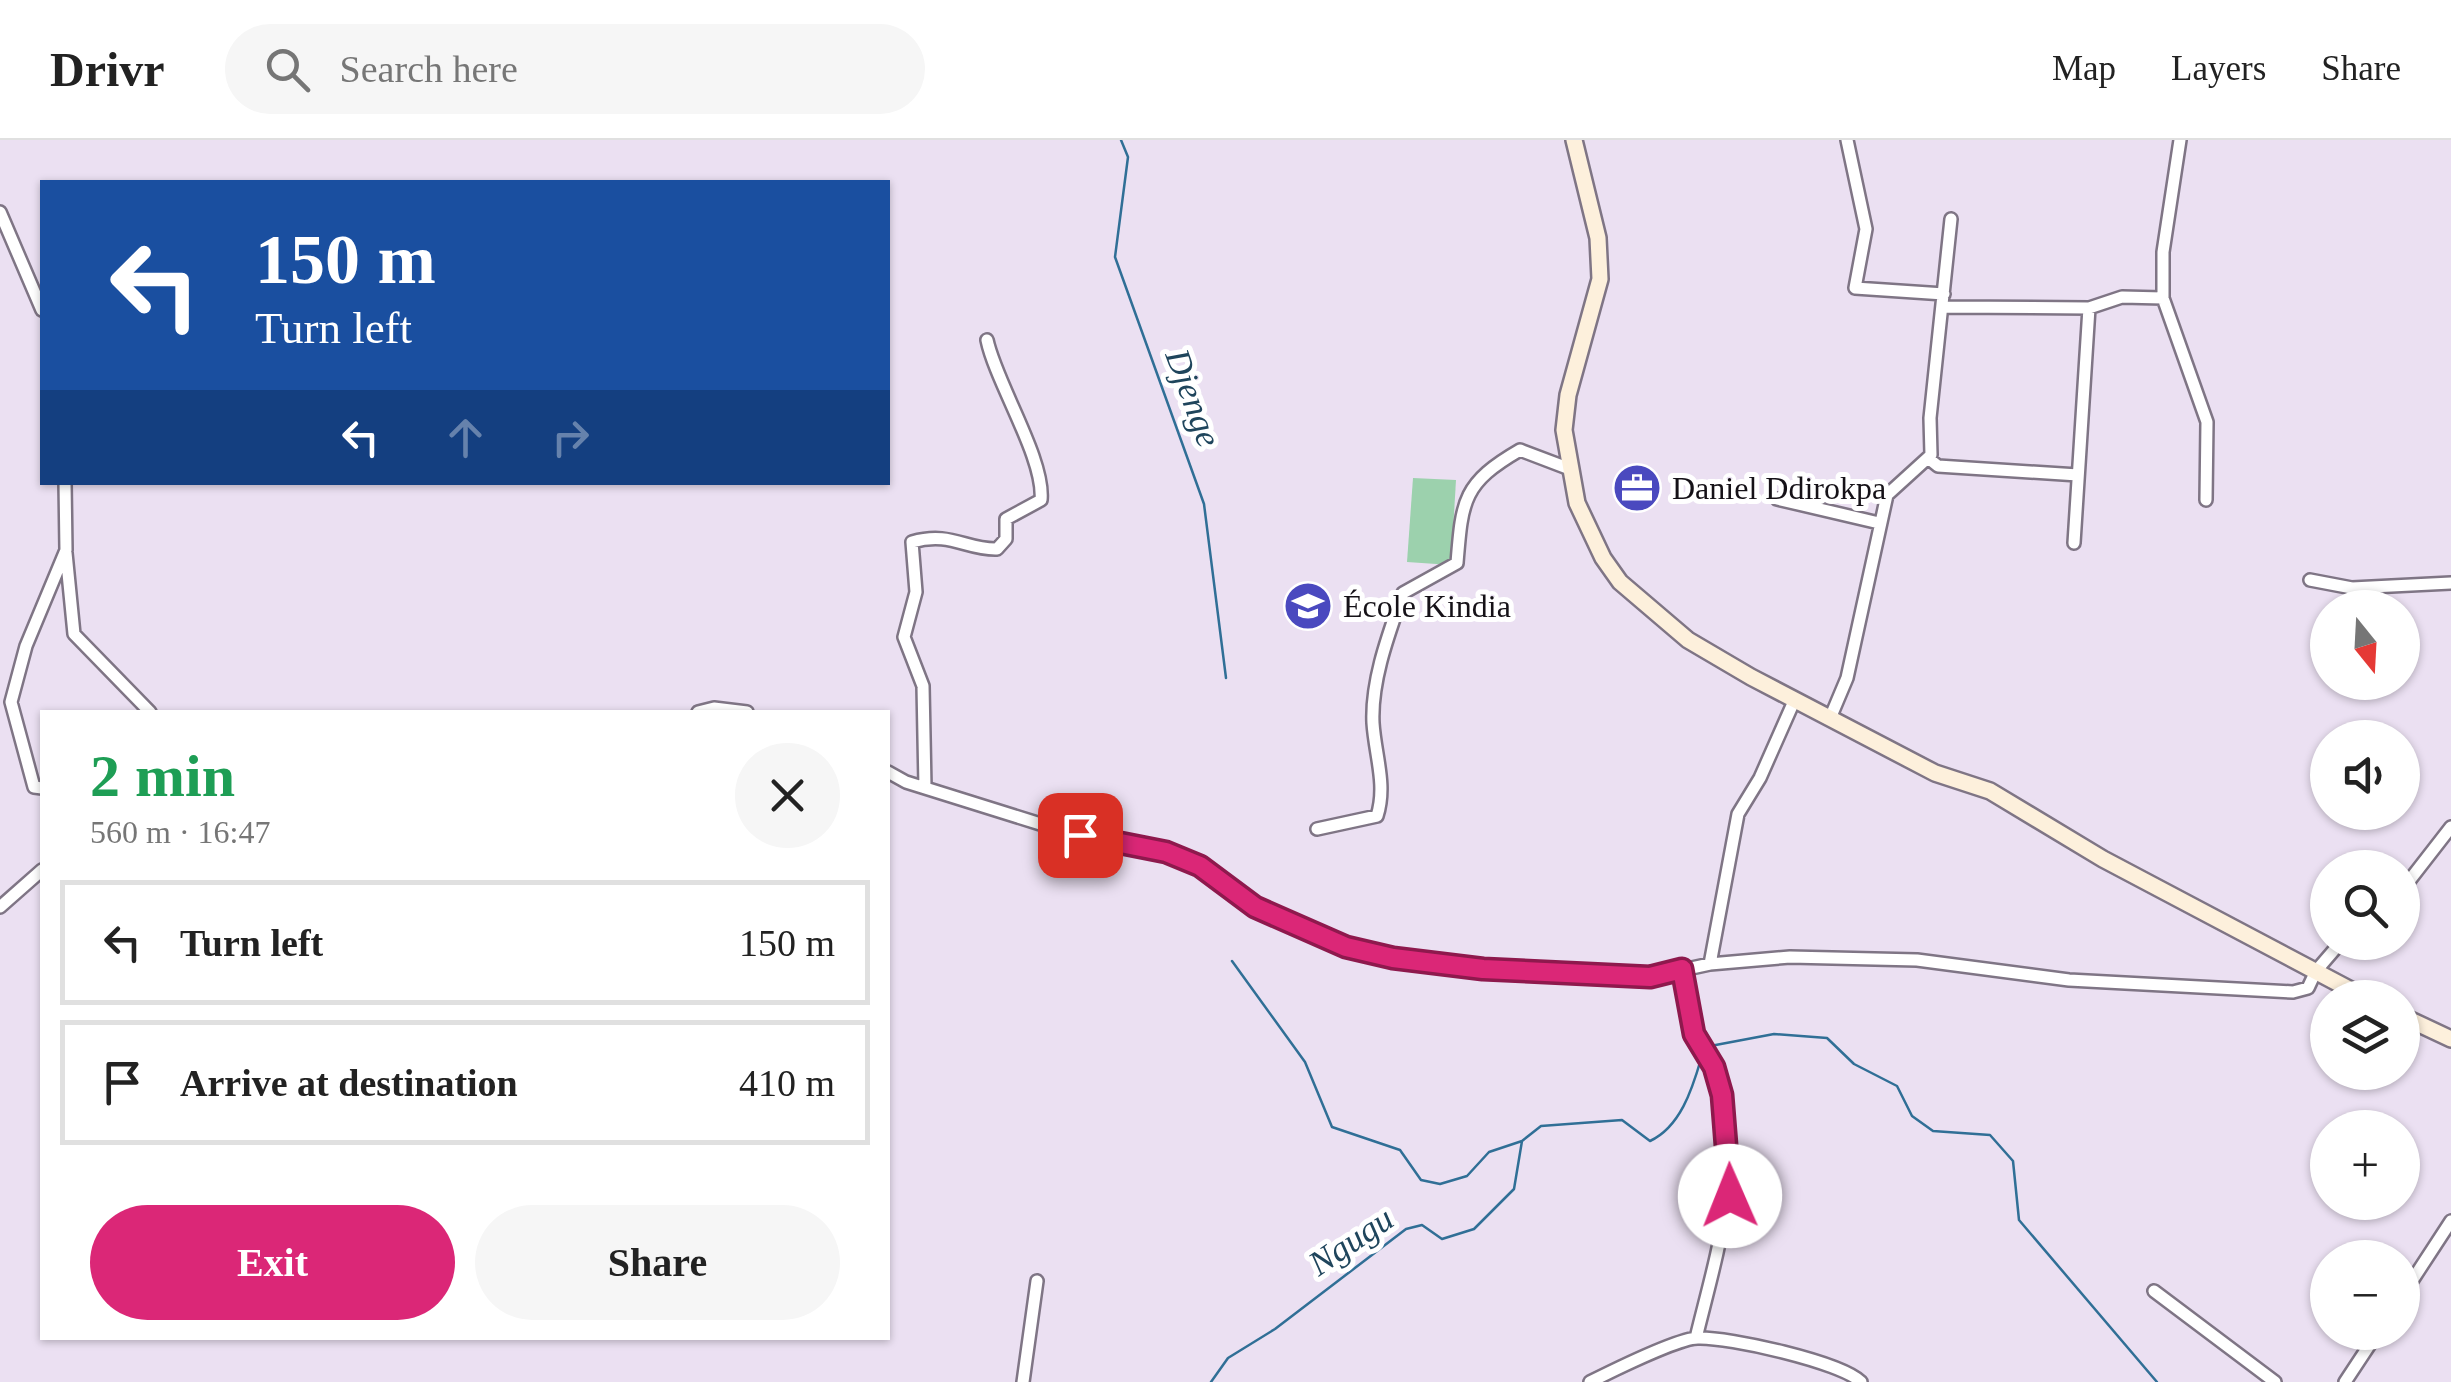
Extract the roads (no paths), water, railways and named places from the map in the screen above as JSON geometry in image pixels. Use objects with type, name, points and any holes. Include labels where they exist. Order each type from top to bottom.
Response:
[{"type":"main road","points":[[1574,140],[1598,238],[1600,278],[1568,395],[1564,430],[1578,502],[1603,558],[1644,607],[1688,640],[1795,698],[1935,773],[1990,791],[2104,859],[2333,980]]},
{"type":"main road","points":[[2420,1024],[2451,1039]]},
{"type":"street","points":[[1847,140],[1866,230],[1855,288],[1944,300],[2089,308],[2122,297],[2163,298]]},
{"type":"street","points":[[2180,140],[2163,252],[2163,298],[2207,422],[2206,500]]},
{"type":"street","points":[[0,212],[40,305]]},
{"type":"street","points":[[1831,716],[1847,678],[1886,495],[1928,458],[1951,219]]},
{"type":"street","points":[[2074,544],[2089,308]]},
{"type":"street","points":[[924,787],[923,686],[904,638],[916,592],[912,542],[961,539],[981,550],[996,549],[1006,539],[1006,518],[1041,500],[1010,396],[995,376],[987,340]]},
{"type":"street","points":[[1317,829],[1378,816],[1383,796],[1373,719],[1384,646],[1403,592],[1457,562],[1462,506],[1469,488],[1492,466],[1520,450],[1570,469]]},
{"type":"street","points":[[1928,458],[1938,466],[2078,475]]},
{"type":"street","points":[[65,485],[74,634],[148,710]]},
{"type":"street","points":[[1777,499],[1879,523]]},
{"type":"street","points":[[40,788],[34,787],[11,702],[26,646],[66,550]]},
{"type":"street","points":[[2310,580],[2352,588],[2451,583]]},
{"type":"street","points":[[1710,964],[1738,814],[1760,778],[1795,698]]},
{"type":"street","points":[[890,773],[1050,827],[1166,852],[1200,866],[1255,907],[1346,947],[1420,962],[1650,977],[1710,964],[1790,957],[1917,960],[2069,980],[2293,992],[2308,988],[2325,960]]},
{"type":"street","points":[[2420,867],[2451,827]]},
{"type":"street","points":[[0,907],[40,872]]},
{"type":"street","points":[[1682,969],[1694,1034],[1715,1072],[1729,1141],[1730,1196],[1696,1338]]},
{"type":"street","points":[[2420,1268],[2451,1221]]},
{"type":"street","points":[[1023,1382],[1037,1281]]},
{"type":"street","points":[[2154,1291],[2275,1382]]},
{"type":"street","points":[[1590,1382],[1696,1338],[1828,1363],[1850,1370],[1862,1382]]},
{"type":"street","points":[[2345,1382],[2366,1350]]},
{"type":"waterway","name":"Djenge","points":[[1121,140],[1128,157],[1115,257],[1204,504],[1226,678]]},
{"type":"waterway","points":[[1232,961],[1305,1062],[1332,1127],[1400,1150],[1421,1180],[1440,1184],[1467,1176],[1489,1152],[1522,1141],[1541,1126],[1622,1120],[1650,1141],[1677,1117],[1701,1059]]},
{"type":"waterway","name":"Ngugu","points":[[1705,1047],[1774,1034],[1827,1038],[1854,1064],[1897,1086],[1912,1116],[1933,1131],[1990,1135],[2013,1161],[2019,1220],[2157,1382]]},
{"type":"waterway","name":"Ngugu","points":[[1211,1382],[1228,1358],[1275,1329],[1406,1229],[1422,1225],[1442,1239],[1474,1229],[1514,1189],[1522,1141]]},
{"type":"place","name":"Daniel Ddirokpa","points":[[1637,488]]},
{"type":"place","name":"École Kindia","points":[[1308,606]]}]
